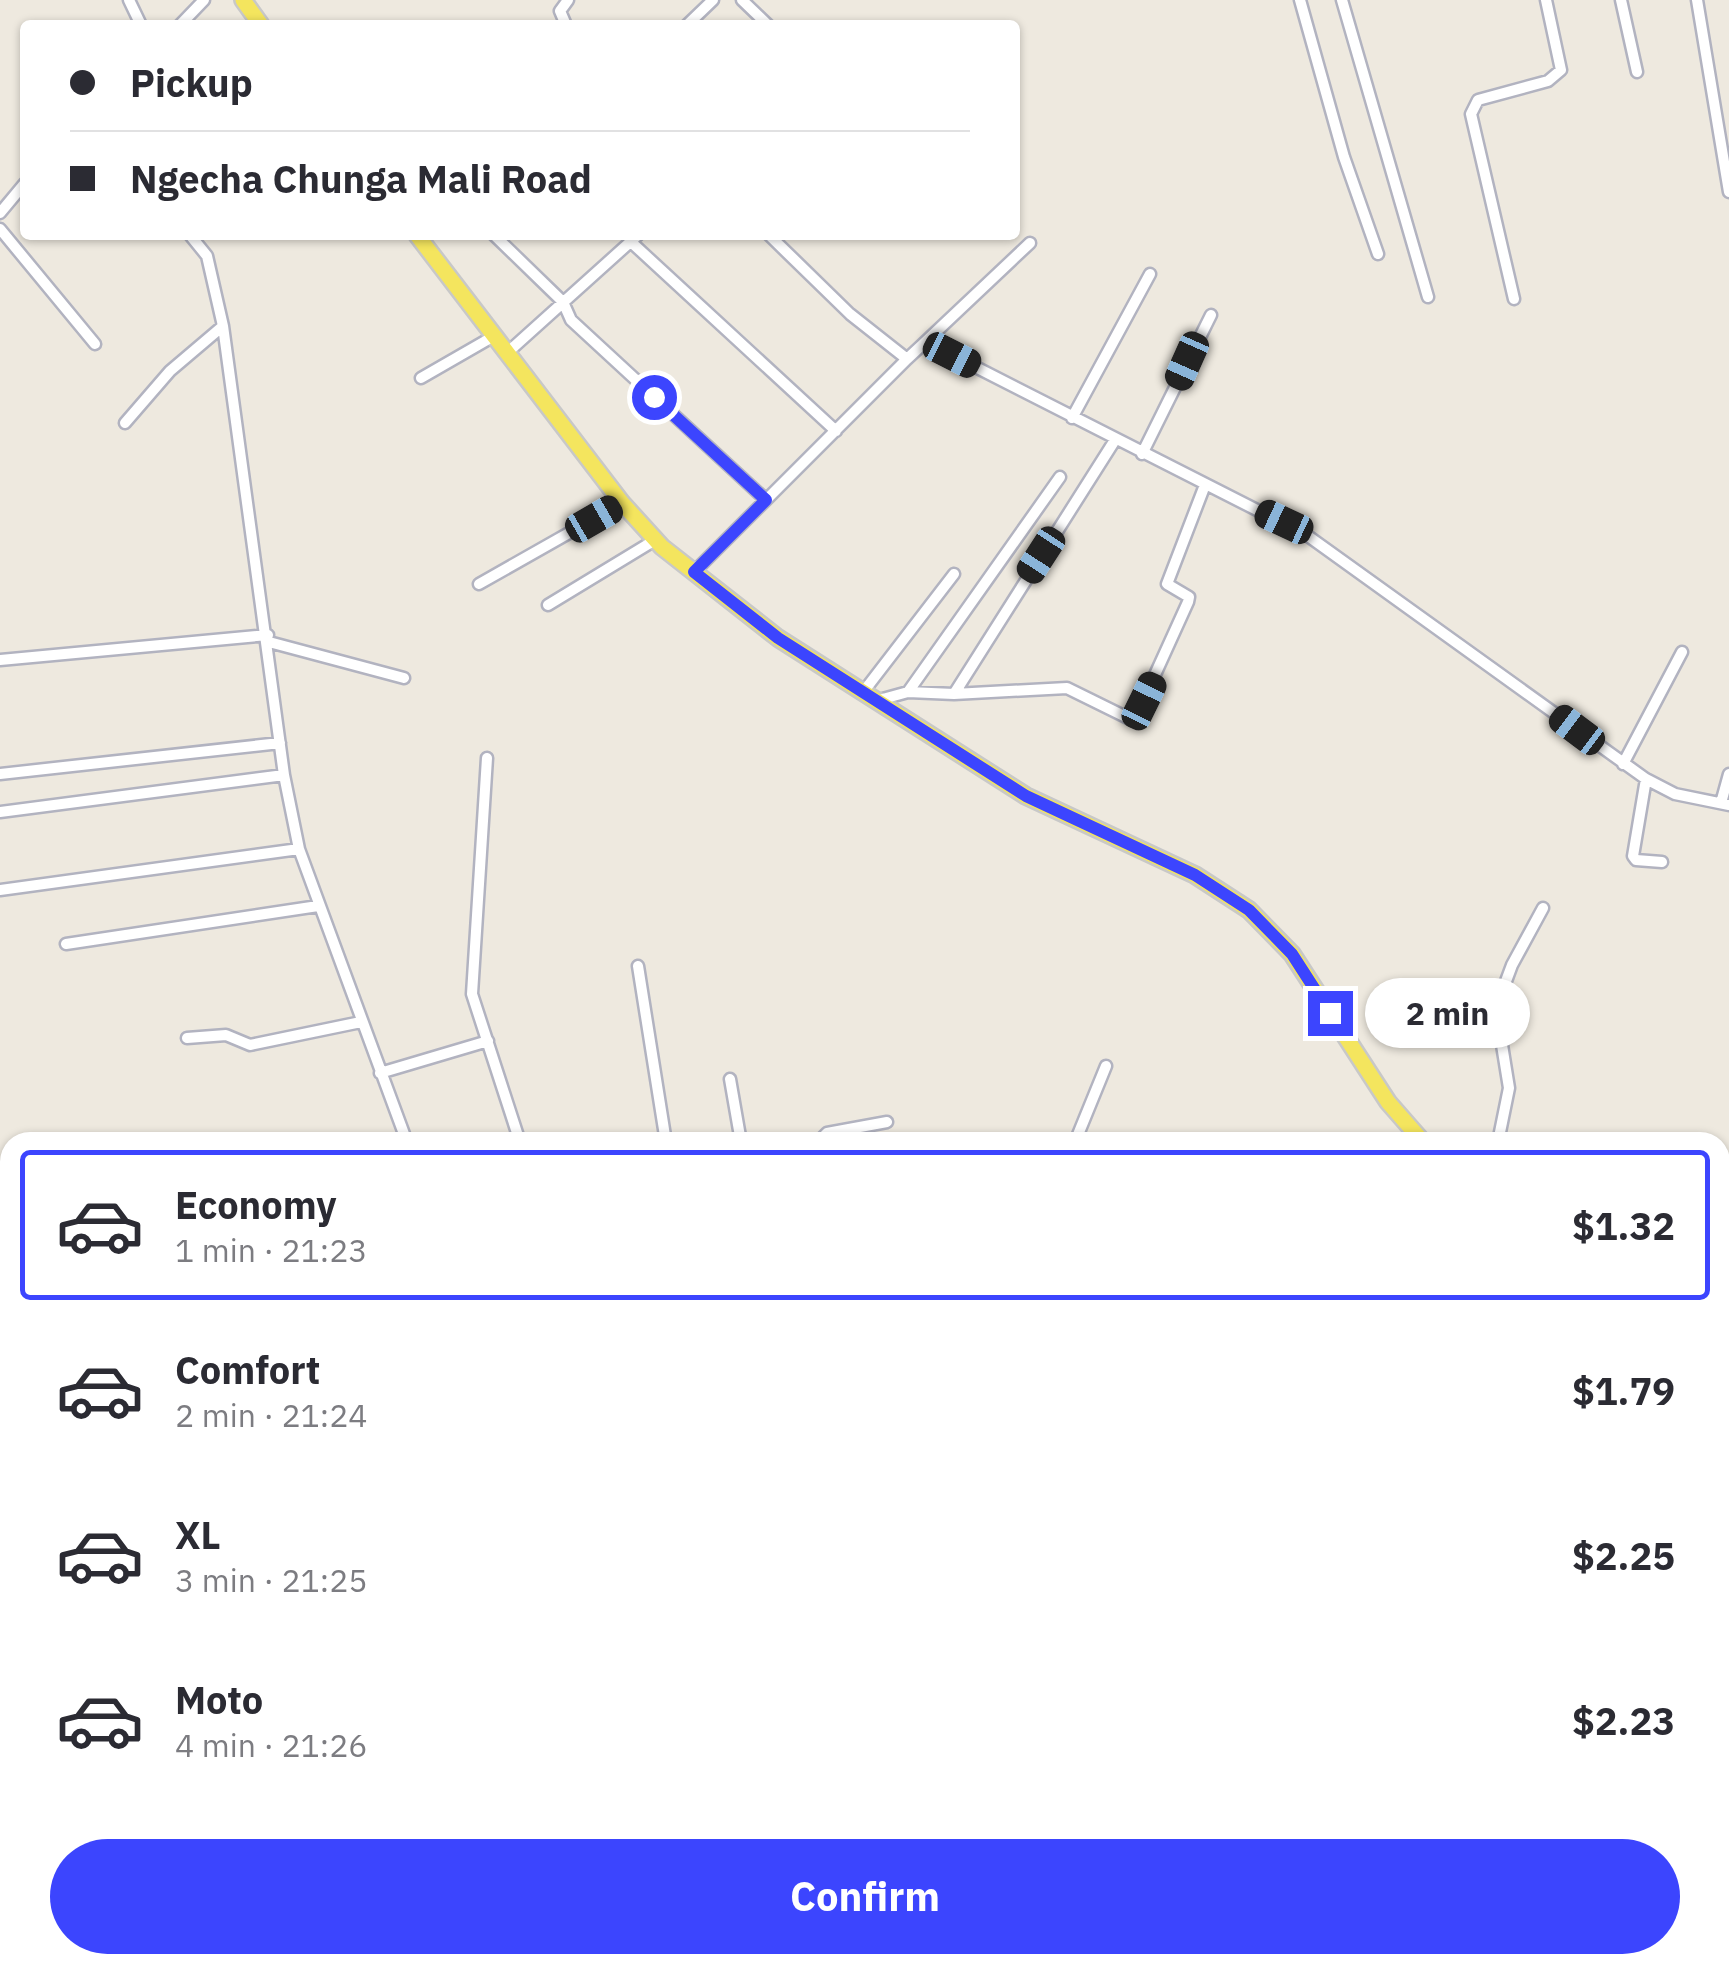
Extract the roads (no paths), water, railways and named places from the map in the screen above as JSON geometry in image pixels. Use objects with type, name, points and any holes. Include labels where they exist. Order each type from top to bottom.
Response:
[{"type":"main road","points":[[242,0],[257,20]]},
{"type":"main road","points":[[421,240],[654,540],[778,638],[1026,796],[1195,875],[1249,910],[1292,954],[1388,1102],[1414,1132]]},
{"type":"street","points":[[185,20],[204,0]]},
{"type":"street","points":[[692,20],[713,0]]},
{"type":"street","points":[[742,0],[763,20]]},
{"type":"street","points":[[1300,0],[1344,156],[1378,254]]},
{"type":"street","points":[[1342,0],[1428,297]]},
{"type":"street","points":[[1514,299],[1471,114],[1478,100],[1548,82],[1560,70],[1546,0]]},
{"type":"street","points":[[1621,0],[1636,72]]},
{"type":"street","points":[[1697,0],[1729,192]]},
{"type":"street","points":[[0,213],[20,189]]},
{"type":"street","points":[[0,229],[96,344]]},
{"type":"street","points":[[194,240],[207,256],[224,326],[284,775],[299,849],[403,1132]]},
{"type":"street","points":[[499,240],[563,302],[571,320],[766,500]]},
{"type":"street","points":[[507,354],[633,240]]},
{"type":"street","points":[[635,240],[836,431]]},
{"type":"street","points":[[774,240],[850,314],[907,359]]},
{"type":"street","points":[[694,572],[907,359],[1030,243]]},
{"type":"street","points":[[1072,418],[1150,274]]},
{"type":"street","points":[[1142,454],[1211,315]]},
{"type":"street","points":[[125,423],[170,371],[224,326]]},
{"type":"street","points":[[422,378],[494,336]]},
{"type":"street","points":[[922,345],[952,355],[1308,536],[1667,792],[1725,804],[1729,774]]},
{"type":"street","points":[[954,694],[1115,440]]},
{"type":"street","points":[[908,692],[1060,477]]},
{"type":"street","points":[[879,700],[908,692],[954,694],[1067,688],[1134,721],[1188,602],[1189,597],[1167,584],[1205,485]]},
{"type":"street","points":[[479,584],[622,503]]},
{"type":"street","points":[[548,605],[654,540]]},
{"type":"street","points":[[864,691],[954,574]]},
{"type":"street","points":[[0,660],[268,639],[404,678]]},
{"type":"street","points":[[1624,764],[1682,652]]},
{"type":"street","points":[[0,774],[280,743]]},
{"type":"street","points":[[487,758],[472,994],[517,1132]]},
{"type":"street","points":[[0,812],[284,775]]},
{"type":"street","points":[[1646,779],[1633,856],[1636,860],[1662,862]]},
{"type":"street","points":[[0,890],[299,849]]},
{"type":"street","points":[[66,944],[318,906]]},
{"type":"street","points":[[1500,1132],[1509,1088],[1496,1008],[1512,965],[1543,908]]},
{"type":"street","points":[[638,966],[664,1132]]},
{"type":"street","points":[[187,1038],[226,1034],[250,1044],[360,1022]]},
{"type":"street","points":[[380,1073],[488,1041]]},
{"type":"street","points":[[1080,1132],[1106,1066]]},
{"type":"street","points":[[730,1079],[739,1132]]},
{"type":"street","points":[[833,1132],[888,1122]]}]
